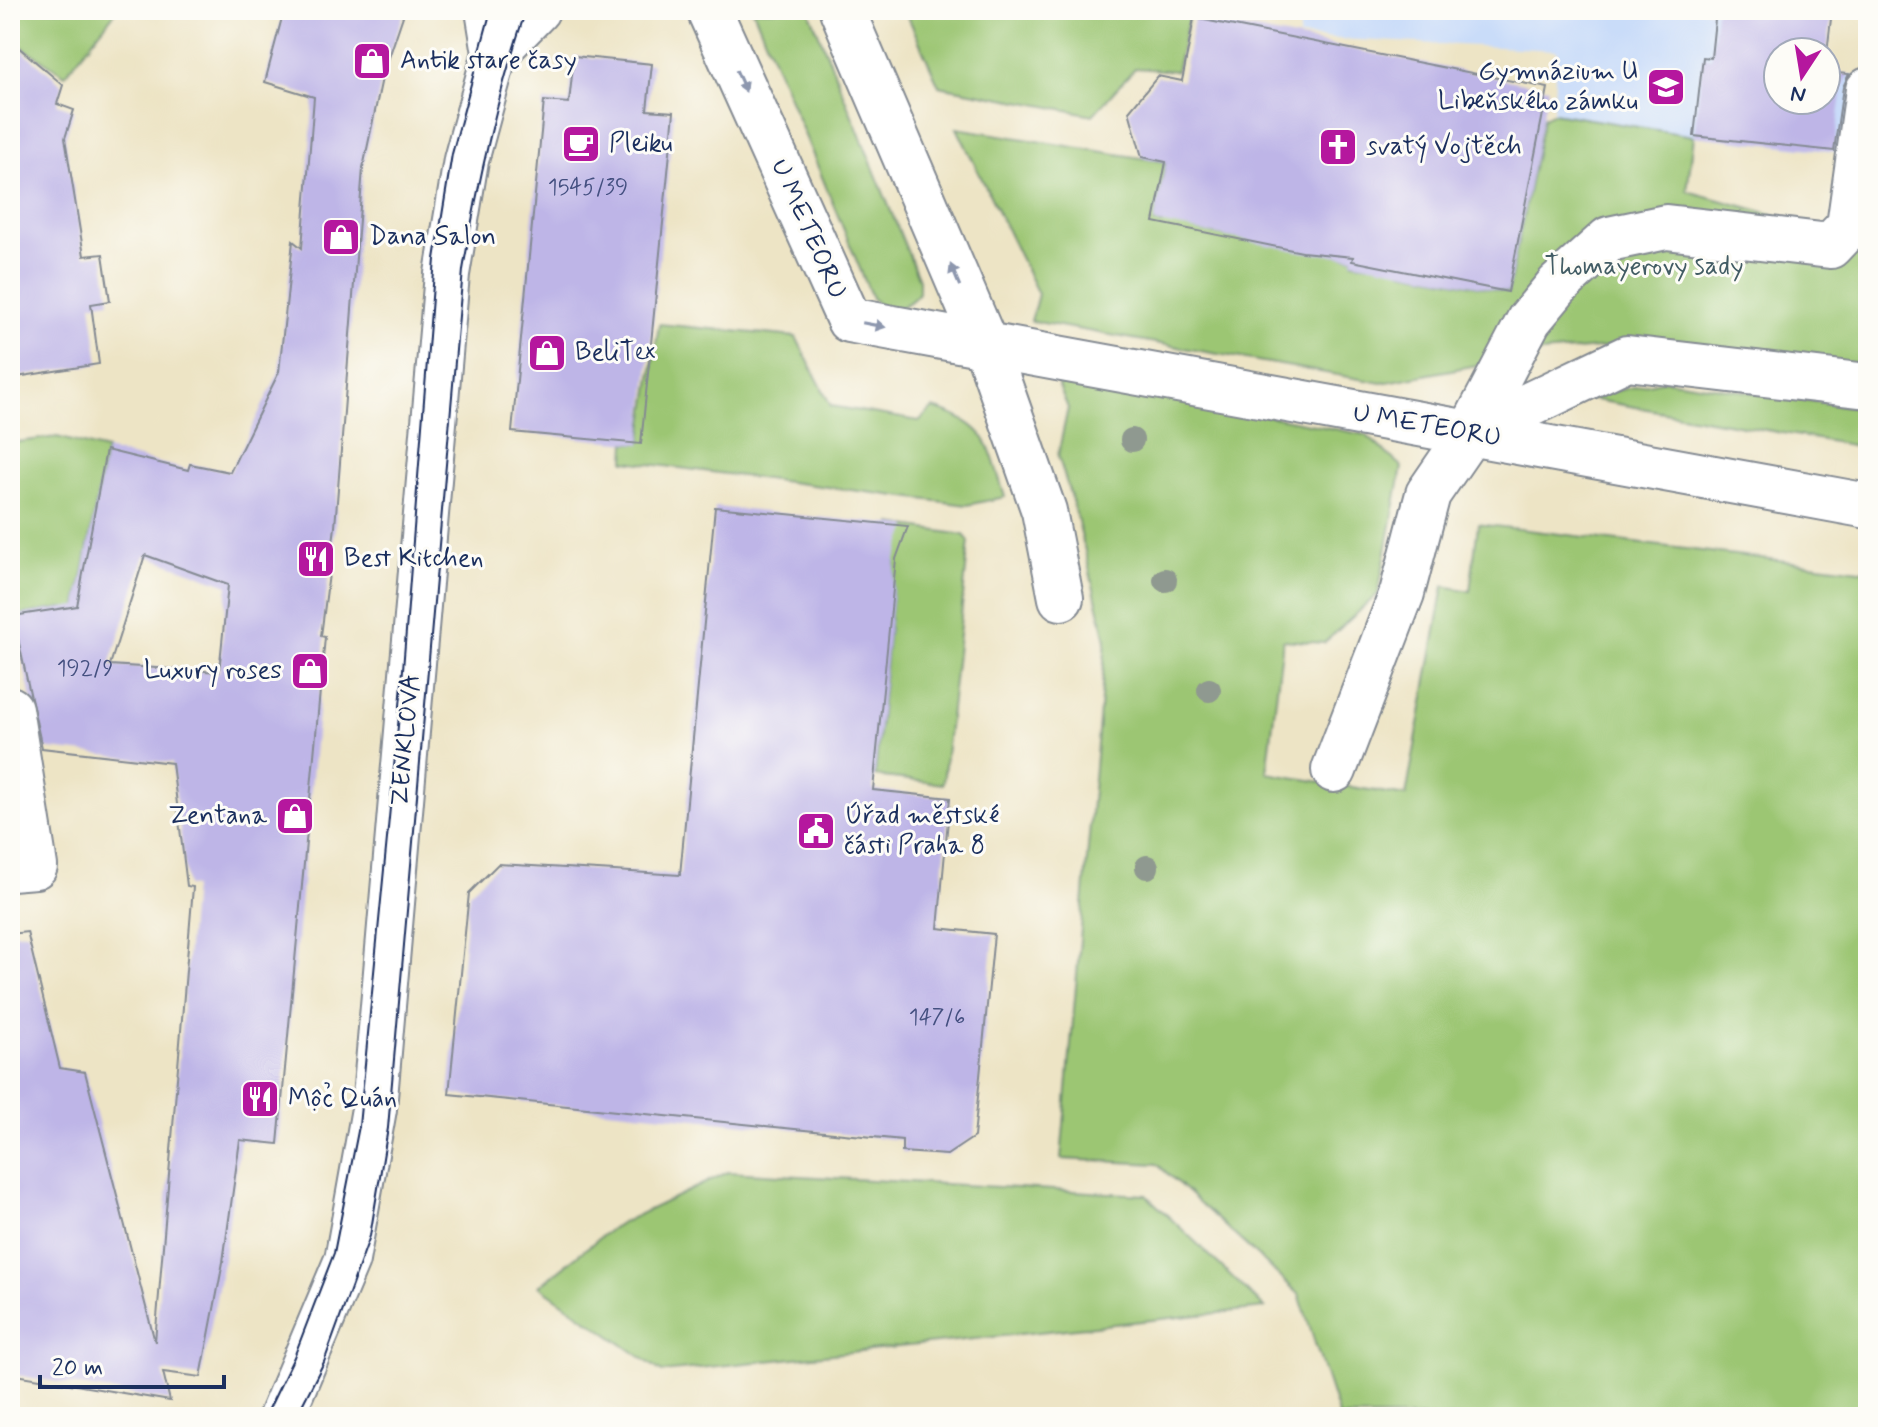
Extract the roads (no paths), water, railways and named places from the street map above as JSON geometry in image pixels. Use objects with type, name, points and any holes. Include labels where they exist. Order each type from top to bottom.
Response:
[{"type":"street","name":"U METEORU","points":[[709,10],[849,320],[1868,506]]},
{"type":"street","points":[[842,10],[986,346],[1044,511],[1061,598]]},
{"type":"street","name":"ZENKLOVA","points":[[281,1417],[347,1260],[374,1109],[447,274],[466,160],[513,21]]},
{"type":"street","points":[[1334,770],[1402,593],[1428,494],[1470,433],[1529,320],[1558,285],[1609,239],[1666,227],[1830,246],[1849,226],[1868,90]]},
{"type":"street","points":[[1470,433],[1627,358],[1868,386]]},
{"type":"street","points":[[10,709],[35,866],[10,868]]},
{"type":"tram line","points":[[265,1417],[294,1357],[334,1253],[359,1126],[401,695],[435,259],[452,154],[491,10]]},
{"type":"tram line","points":[[296,1417],[324,1362],[370,1236],[388,1128],[463,270],[489,139],[526,10]]},
{"type":"place","name":"Antik stare časy","points":[[372,61]]},
{"type":"place","name":"Gymnázium U Libeňského zámku","points":[[1666,87]]},
{"type":"place","name":"Pleiku","points":[[581,144]]},
{"type":"place","name":"svatý Vojtěch","points":[[1338,147]]},
{"type":"place","name":"Dana Salon","points":[[341,237]]},
{"type":"place","name":"BeliTex","points":[[547,353]]},
{"type":"place","name":"Best Kitchen","points":[[316,559]]},
{"type":"place","name":"Luxury roses","points":[[310,671]]},
{"type":"place","name":"Zentana","points":[[295,816]]},
{"type":"place","name":"Úřad městské části Praha 8","points":[[816,831]]},
{"type":"place","name":"Mộ̉c Quán","points":[[260,1099]]},
{"type":"park label","name":"Thomayerovy sady","points":[[1644,267]]}]
